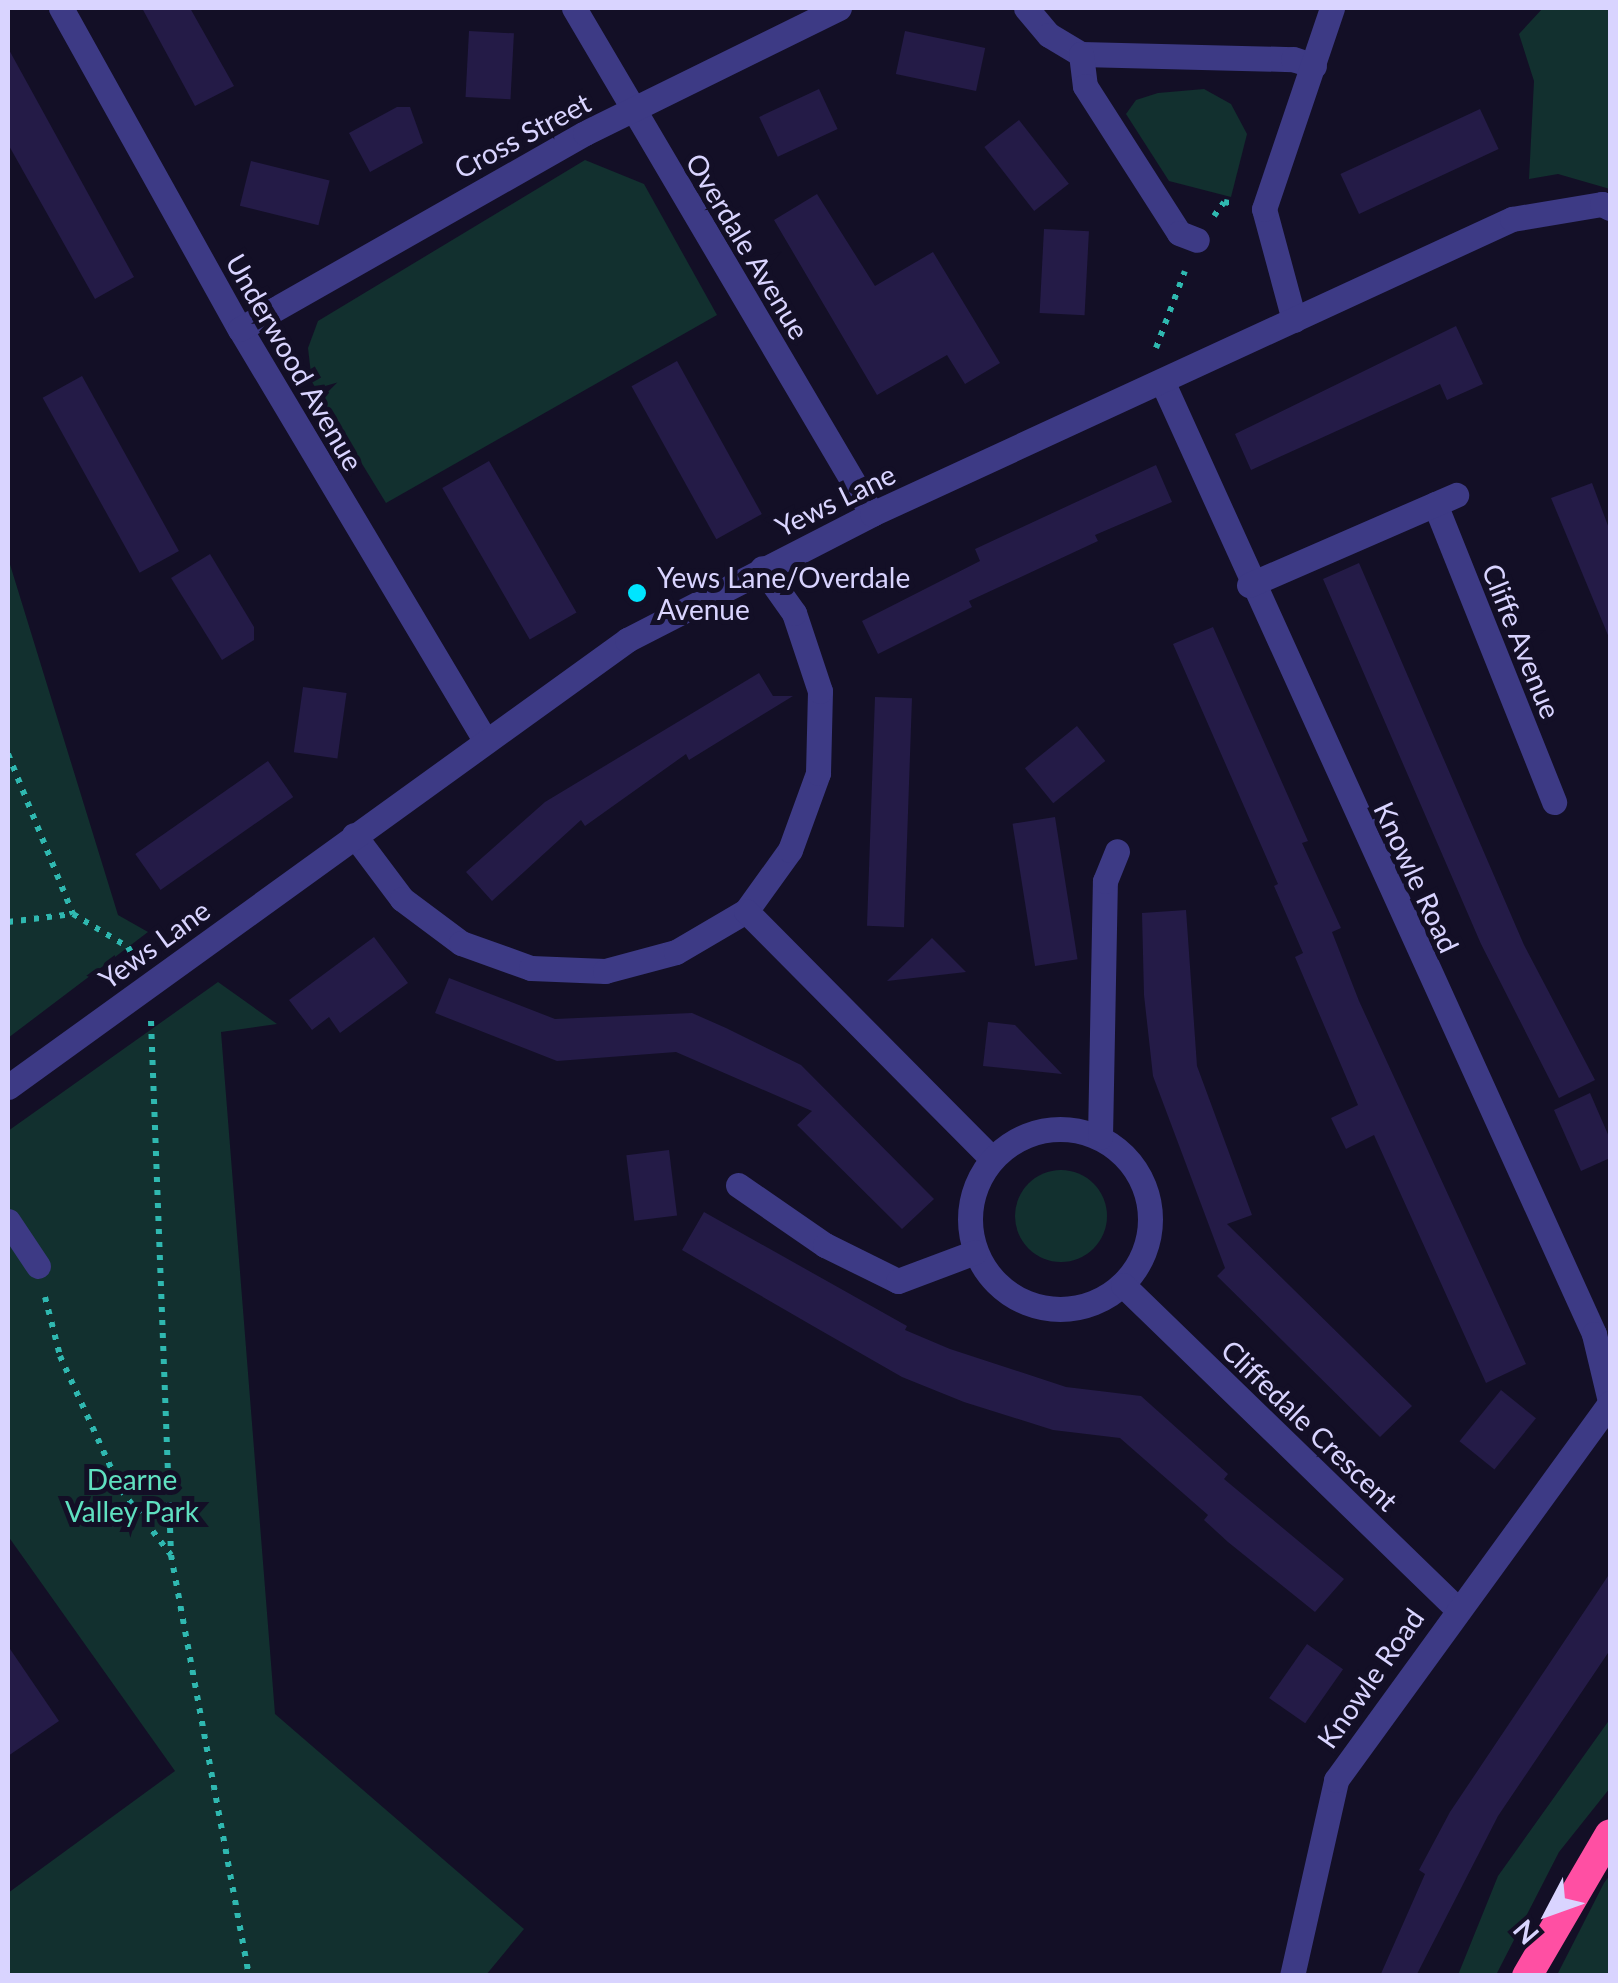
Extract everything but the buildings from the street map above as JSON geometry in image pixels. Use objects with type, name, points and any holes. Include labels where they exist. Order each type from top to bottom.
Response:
[{"type":"highway","points":[[1526,1976],[1610,1834]]},
{"type":"street","name":"Underwood Avenue","points":[[62,8],[240,329],[486,742]]},
{"type":"street","name":"Overdale Avenue","points":[[574,8],[872,514]]},
{"type":"street","name":"Cross Street","points":[[240,329],[632,111],[840,8]]},
{"type":"street","points":[[1026,8],[1049,35],[1081,54],[1293,59],[1314,66]]},
{"type":"street","points":[[1294,320],[1264,209],[1332,8]]},
{"type":"street","points":[[1081,54],[1085,86],[1179,233],[1196,240]]},
{"type":"street","name":"Yews Lane","points":[[8,1087],[627,640],[872,514],[1512,219],[1602,204],[1610,208]]},
{"type":"street","name":"Knowle Road","points":[[1150,386],[1249,585],[1594,1334],[1610,1402],[1456,1608],[1336,1780],[1292,1976]]},
{"type":"street","name":"Cliffe Avenue","points":[[1249,585],[1445,499],[1554,802]]},
{"type":"street","points":[[354,835],[402,899],[462,943],[531,968],[622,966],[676,952],[746,911],[790,850],[818,773],[820,691],[794,613],[762,568]]},
{"type":"street","points":[[1100,1137],[1105,880],[1117,851]]},
{"type":"street","points":[[746,911],[992,1158]]},
{"type":"street","points":[[1042,1130],[1100,1137],[1124,1154],[1150,1205],[1145,1248],[1123,1285],[1097,1302],[1067,1310],[1036,1307],[1008,1293],[975,1252],[970,1213],[992,1158],[1042,1130]]},
{"type":"street","points":[[738,1184],[825,1245],[898,1281],[975,1252]]},
{"type":"street","points":[[8,1221],[38,1266]]},
{"type":"street","name":"Cliffedale Crescent","points":[[1123,1285],[1456,1608]]},
{"type":"path","points":[[1150,386],[1196,240],[1224,202],[1264,209]]},
{"type":"path","points":[[8,754],[74,914],[128,948],[149,985],[171,1555],[249,1976]]},
{"type":"path","points":[[8,922],[74,914]]},
{"type":"path","points":[[38,1266],[60,1356],[113,1473],[171,1555]]},
{"type":"green space","points":[[1543,8],[1610,8],[1610,189],[1558,174],[1529,179],[1534,81],[1519,34]]},
{"type":"green space","points":[[1204,89],[1231,104],[1247,134],[1231,197],[1169,181],[1126,114],[1136,100],[1158,93]]},
{"type":"green space","points":[[585,160],[644,184],[717,315],[386,503],[312,382],[308,348],[318,321]]},
{"type":"green space","points":[[8,558],[118,915],[148,932],[8,1038]]},
{"type":"green space","name":"Dearne Valley Park","points":[[218,982],[277,1024],[221,1032],[275,1714],[524,1929],[486,1975],[8,1975],[8,1893],[175,1771],[8,1536],[8,1131]]},
{"type":"green space","points":[[1061,1170],[1078,1174],[1093,1184],[1103,1199],[1107,1216],[1103,1233],[1093,1248],[1078,1258],[1061,1262],[1044,1258],[1029,1248],[1019,1233],[1015,1216],[1019,1199],[1029,1184],[1044,1174]]},
{"type":"green space","points":[[1610,1719],[1610,1788],[1559,1852],[1496,1975],[1458,1975],[1498,1876]]},
{"type":"green space","points":[[1610,1875],[1610,1975],[1557,1975],[1604,1883]]},
{"type":"place","name":"Yews Lane/Overdale Avenue","points":[[637,593]]}]
